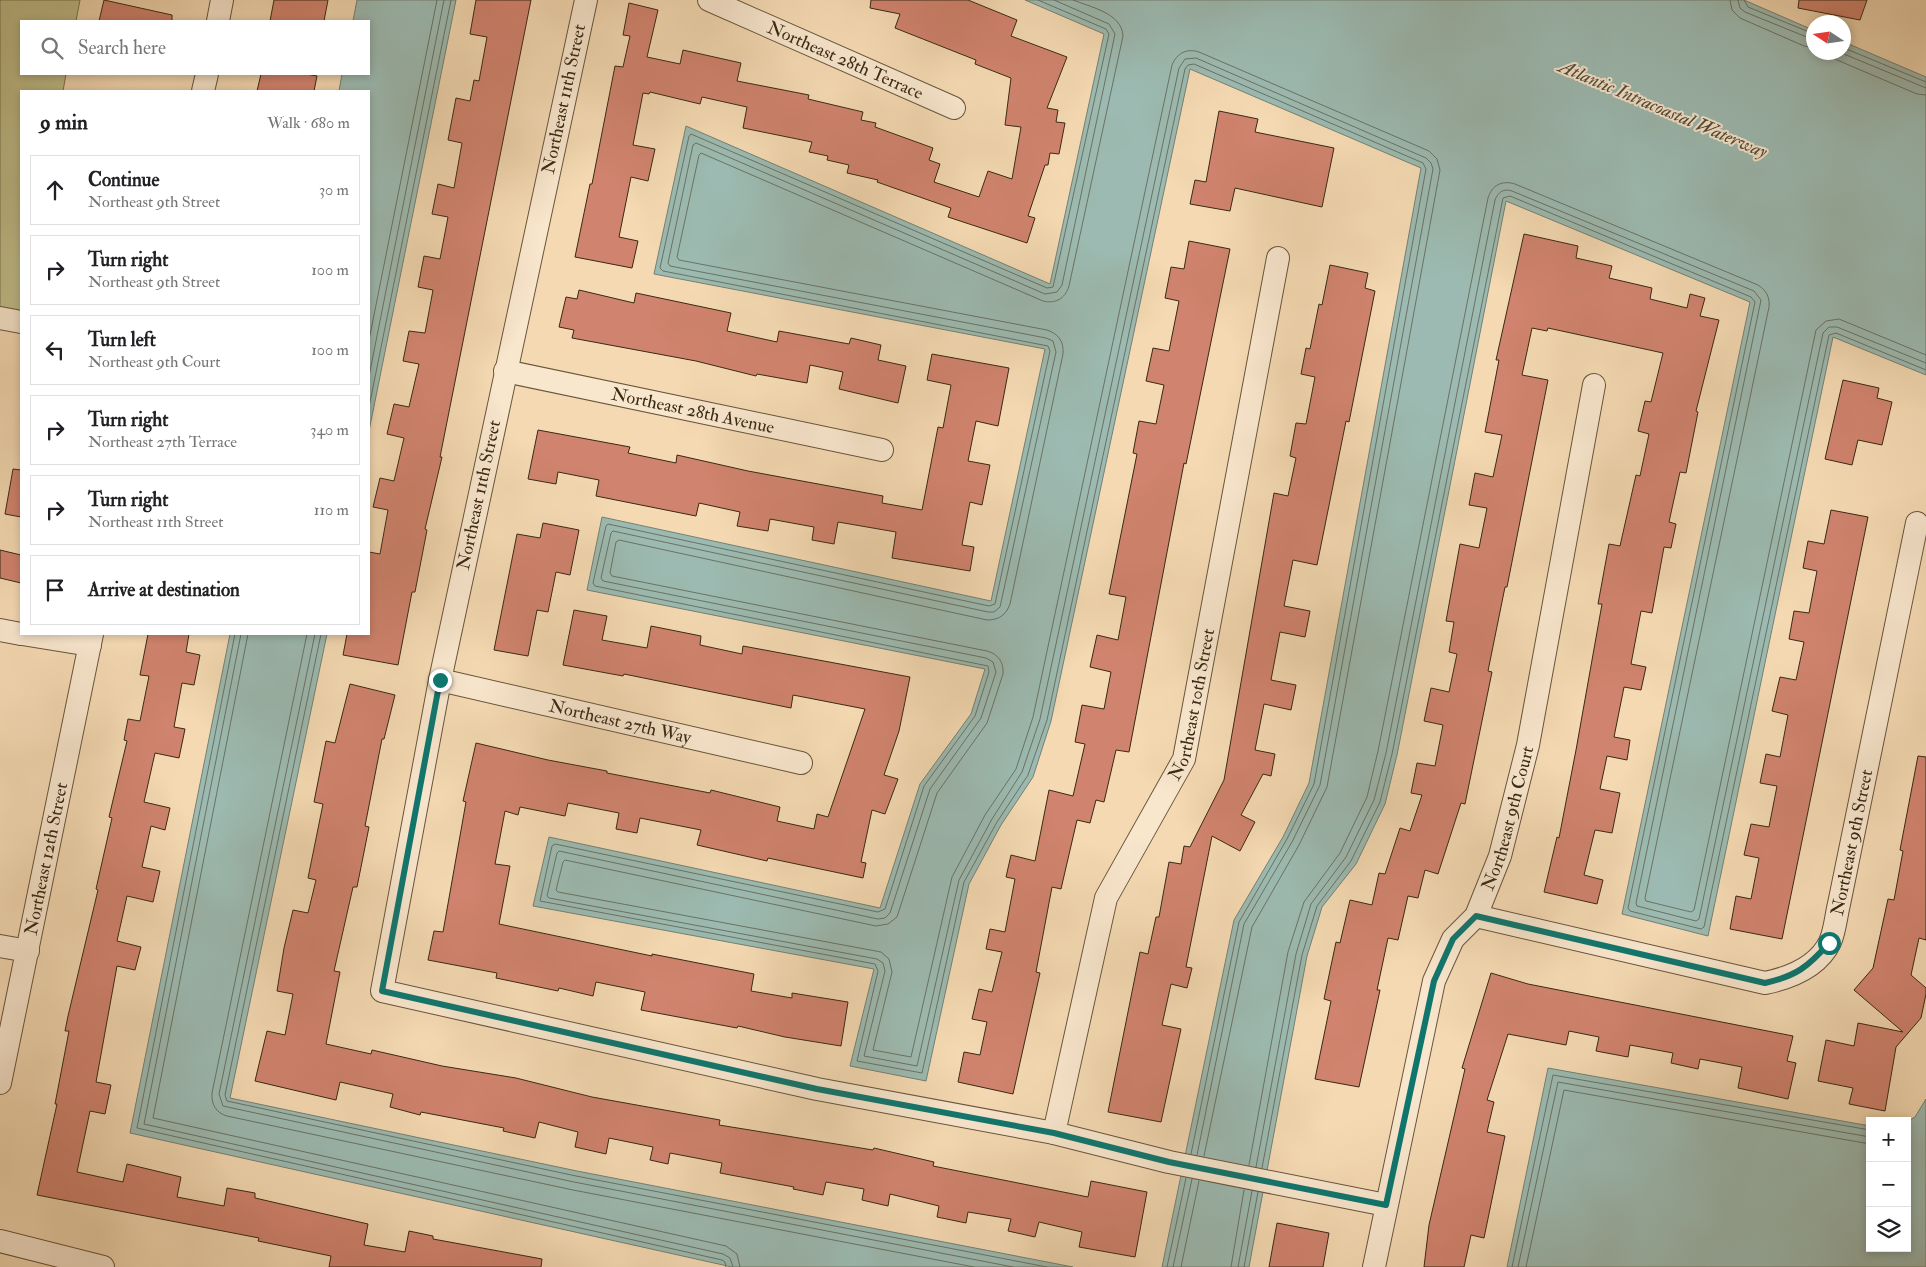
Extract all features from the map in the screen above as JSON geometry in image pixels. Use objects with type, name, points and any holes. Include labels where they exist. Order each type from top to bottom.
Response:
[{"type":"street","points":[[218,20],[222,0]]},
{"type":"street","name":"Northeast 11th Street","points":[[586,0],[440,680],[382,991],[817,1089],[1054,1133]]},
{"type":"street","name":"Northeast 28th Terrace","points":[[710,0],[954,108]]},
{"type":"street","points":[[203,90],[207,75]]},
{"type":"street","name":"Northeast 10th Street","points":[[1054,1133],[1106,898],[1184,759],[1278,258]]},
{"type":"street","points":[[0,318],[20,322]]},
{"type":"street","name":"Northeast 28th Avenue","points":[[505,371],[882,450]]},
{"type":"street","name":"Northeast 9th Court","points":[[1374,1267],[1434,981],[1453,939],[1476,916],[1500,856],[1528,745],[1594,385]]},
{"type":"street","name":"Northeast 9th Street","points":[[1476,916],[1765,983],[1787,978],[1810,965],[1829,943],[1839,904],[1917,523]]},
{"type":"street","points":[[0,630],[20,634]]},
{"type":"street","points":[[34,635],[91,640]]},
{"type":"street","name":"Northeast 12th Street","points":[[0,1083],[91,640]]},
{"type":"street","name":"Northeast 27th Way","points":[[440,680],[801,763]]},
{"type":"street","points":[[0,946],[28,951]]},
{"type":"street","points":[[1054,1133],[1169,1162],[1386,1205]]},
{"type":"street","points":[[0,1241],[103,1267]]},
{"type":"shaded area","points":[[0,0],[80,0],[76,20],[20,20],[20,75],[66,75],[63,90],[20,90],[20,315],[19,321],[0,317]]},
{"type":"water","points":[[357,0],[456,0],[370,426],[370,90],[339,90],[342,75],[370,75],[370,20],[353,20]]},
{"type":"water","name":"Atlantic Intracoastal Waterway","points":[[1025,0],[1744,0],[1806,27],[1806,60],[1851,60],[1851,45],[1926,77],[1926,375],[1833,337],[1708,936],[1622,914],[1750,302],[1506,201],[1397,755],[1385,804],[1356,864],[1322,907],[1307,956],[1249,1267],[1162,1267],[1234,920],[1283,837],[1309,783],[1421,168],[1190,69],[1051,721],[1033,777],[1001,825],[969,884],[926,1081],[850,1066],[874,969],[533,906],[549,837],[880,908],[920,784],[971,714],[985,669],[587,590],[602,517],[991,601],[1045,349],[654,274],[686,126],[1050,284],[1104,34]]},
{"type":"water","points":[[230,635],[327,635],[230,1098],[577,1171],[1073,1267],[732,1267],[130,1133]]},
{"type":"water","points":[[1548,1068],[1866,1125],[1866,1252],[1911,1252],[1911,1120],[1915,1117],[1926,1099],[1926,1267],[1507,1267]]},
{"type":"building","points":[[104,0],[172,15],[172,20],[99,20]]},
{"type":"building","points":[[274,0],[328,0],[324,20],[270,20]]},
{"type":"building","points":[[476,0],[531,0],[440,457],[442,457],[425,529],[427,530],[415,592],[412,592],[398,665],[343,655],[347,635],[370,635],[370,552],[380,554],[388,510],[373,507],[380,478],[394,481],[404,438],[387,434],[394,404],[409,407],[419,364],[403,361],[409,331],[425,333],[433,290],[418,287],[424,256],[440,259],[448,217],[432,214],[438,184],[454,188],[462,143],[448,140],[456,98],[470,101],[474,80],[479,81],[487,37],[470,34]]},
{"type":"building","points":[[871,0],[968,0],[1017,20],[1011,36],[1067,57],[1047,108],[1058,110],[1056,122],[1065,123],[1059,154],[1050,153],[1048,165],[1045,165],[1028,216],[1035,218],[1027,243],[948,217],[951,208],[877,182],[878,180],[847,173],[849,165],[827,160],[828,156],[809,152],[812,142],[743,128],[747,107],[702,97],[700,104],[650,92],[649,94],[643,93],[633,145],[655,149],[648,181],[631,177],[619,237],[638,241],[632,268],[575,257],[590,184],[592,184],[615,66],[623,67],[630,36],[623,35],[629,3],[658,10],[647,57],[680,64],[683,50],[741,63],[737,81],[809,95],[808,99],[863,112],[861,120],[876,123],[875,127],[933,148],[929,160],[940,164],[934,182],[979,197],[988,171],[1012,179],[1021,127],[1005,125],[1011,78],[975,64],[976,60],[895,28],[900,14],[870,8]]},
{"type":"building","points":[[1799,0],[1867,0],[1860,20],[1851,18],[1851,15],[1834,15],[1798,8]]},
{"type":"building","points":[[261,75],[317,76],[314,90],[257,90]]},
{"type":"building","points":[[1219,111],[1258,119],[1255,132],[1334,148],[1322,207],[1235,188],[1230,211],[1190,204],[1195,180],[1206,182]]},
{"type":"building","points":[[1524,234],[1578,246],[1576,258],[1612,266],[1609,278],[1652,288],[1650,299],[1687,308],[1690,294],[1705,298],[1700,316],[1719,320],[1696,411],[1698,412],[1686,473],[1680,472],[1669,522],[1676,524],[1671,548],[1664,547],[1652,613],[1641,611],[1631,664],[1646,667],[1641,690],[1624,687],[1614,737],[1630,740],[1627,760],[1607,756],[1600,789],[1620,793],[1612,833],[1595,830],[1584,875],[1603,880],[1597,904],[1544,892],[1557,837],[1559,838],[1576,750],[1602,604],[1598,604],[1609,544],[1620,546],[1636,475],[1640,476],[1649,434],[1638,431],[1645,401],[1651,402],[1663,353],[1548,328],[1547,331],[1532,328],[1522,375],[1548,380],[1507,587],[1505,587],[1488,671],[1492,672],[1465,804],[1461,803],[1438,874],[1425,870],[1418,898],[1408,896],[1398,940],[1388,938],[1377,990],[1380,990],[1359,1087],[1315,1079],[1331,1001],[1324,999],[1336,942],[1340,943],[1350,900],[1372,905],[1379,873],[1385,874],[1400,828],[1410,831],[1422,795],[1411,793],[1417,763],[1435,766],[1443,725],[1424,721],[1431,688],[1449,692],[1457,654],[1449,652],[1454,622],[1446,621],[1460,544],[1479,548],[1487,508],[1469,505],[1475,473],[1493,477],[1502,435],[1485,432],[1499,360],[1496,360]]},
{"type":"building","points":[[1189,241],[1230,249],[1186,464],[1184,463],[1129,752],[1116,750],[1104,802],[1096,800],[1090,823],[1077,820],[1061,889],[1052,887],[1036,972],[1040,973],[1013,1094],[958,1082],[964,1052],[980,1055],[987,1022],[972,1019],[979,989],[992,992],[1002,952],[986,949],[990,929],[1005,932],[1015,879],[1006,877],[1011,855],[1035,861],[1049,790],[1073,796],[1085,744],[1075,742],[1082,705],[1104,709],[1111,672],[1090,667],[1097,635],[1118,640],[1126,597],[1109,594],[1137,454],[1133,453],[1139,421],[1156,424],[1164,385],[1146,381],[1153,348],[1169,351],[1179,301],[1165,298],[1171,267],[1184,269]]},
{"type":"building","points":[[1330,265],[1368,273],[1365,288],[1375,291],[1349,422],[1346,421],[1317,565],[1293,560],[1284,606],[1310,611],[1305,637],[1280,632],[1271,680],[1296,685],[1291,710],[1264,704],[1255,750],[1275,754],[1271,776],[1263,774],[1241,815],[1255,822],[1240,851],[1212,836],[1186,967],[1192,968],[1187,988],[1171,984],[1162,1025],[1181,1029],[1161,1122],[1108,1112],[1140,952],[1148,954],[1156,917],[1159,917],[1169,862],[1181,864],[1184,846],[1190,847],[1224,780],[1274,493],[1288,496],[1296,458],[1290,456],[1296,423],[1306,424],[1315,377],[1301,374],[1306,348],[1310,349],[1319,304],[1322,305]]},
{"type":"building","points":[[579,290],[634,303],[636,293],[731,313],[727,331],[777,342],[779,331],[849,344],[851,338],[881,345],[878,360],[906,366],[898,403],[839,389],[843,372],[810,365],[807,383],[757,374],[756,376],[696,361],[572,338],[574,330],[559,327],[566,297],[577,299]]},
{"type":"building","points":[[932,354],[1009,368],[998,426],[976,421],[968,461],[990,465],[982,505],[970,502],[962,545],[974,547],[970,571],[892,558],[896,532],[838,522],[834,544],[812,540],[814,527],[770,519],[768,531],[737,526],[740,512],[699,503],[696,516],[596,496],[599,480],[558,472],[556,484],[528,479],[538,430],[630,447],[628,453],[676,463],[677,455],[748,471],[883,496],[882,503],[922,510],[938,427],[943,428],[951,385],[927,380]]},
{"type":"building","points":[[1843,380],[1879,388],[1877,398],[1892,402],[1882,445],[1858,440],[1852,465],[1825,459]]},
{"type":"building","points":[[13,469],[20,470],[20,517],[5,514]]},
{"type":"building","points":[[1831,510],[1868,517],[1782,939],[1730,929],[1736,896],[1751,899],[1759,858],[1744,855],[1751,824],[1769,827],[1777,786],[1760,783],[1766,754],[1780,757],[1788,715],[1772,711],[1780,677],[1796,680],[1804,642],[1789,639],[1794,611],[1809,613],[1817,571],[1803,568],[1808,541],[1824,544]]},
{"type":"building","points":[[543,523],[579,530],[570,575],[556,572],[548,612],[537,610],[528,656],[494,650],[517,534],[540,538]]},
{"type":"building","points":[[0,550],[20,555],[20,583],[0,578]]},
{"type":"building","points":[[574,610],[607,616],[602,640],[647,648],[651,626],[701,636],[700,645],[742,654],[743,646],[910,677],[899,731],[884,775],[898,779],[885,814],[872,810],[861,862],[866,863],[863,878],[768,858],[767,861],[697,845],[701,830],[640,818],[637,833],[616,829],[619,813],[568,803],[565,816],[520,807],[518,815],[505,811],[495,864],[510,866],[499,924],[652,956],[652,954],[754,974],[751,991],[792,998],[792,993],[848,1002],[841,1046],[641,1010],[645,992],[596,982],[593,996],[559,988],[558,991],[496,978],[497,973],[428,960],[434,931],[443,932],[466,802],[463,801],[476,743],[548,760],[607,771],[607,773],[710,793],[711,790],[780,807],[777,821],[814,829],[817,814],[828,817],[865,709],[793,695],[791,708],[624,674],[623,676],[563,665]]},
{"type":"building","points":[[148,635],[189,635],[186,652],[200,655],[194,685],[182,683],[174,727],[185,729],[179,758],[155,753],[144,802],[170,808],[165,830],[151,826],[142,867],[160,871],[153,902],[127,896],[117,941],[141,947],[135,970],[117,966],[96,1082],[111,1085],[105,1114],[90,1111],[77,1172],[123,1182],[127,1164],[181,1177],[177,1197],[224,1206],[227,1188],[255,1193],[255,1198],[368,1224],[364,1245],[405,1252],[409,1231],[433,1236],[433,1239],[542,1259],[541,1267],[329,1267],[331,1256],[258,1241],[259,1238],[37,1195],[57,1104],[55,1104],[69,1031],[65,1031],[98,890],[96,889],[112,818],[109,817],[127,741],[124,740],[128,719],[140,721],[149,676],[140,675]]},
{"type":"building","points":[[350,684],[395,695],[384,739],[382,739],[365,826],[369,827],[357,887],[353,887],[334,971],[340,972],[326,1044],[371,1054],[372,1050],[442,1066],[516,1078],[592,1097],[720,1120],[719,1125],[873,1150],[874,1148],[934,1162],[933,1166],[1088,1197],[1091,1181],[1147,1192],[1135,1257],[1079,1247],[1082,1232],[1039,1222],[1035,1237],[1008,1231],[1011,1219],[968,1212],[966,1223],[937,1217],[939,1206],[890,1194],[888,1206],[862,1200],[864,1189],[826,1182],[823,1195],[793,1189],[794,1187],[720,1173],[722,1163],[670,1153],[668,1164],[650,1160],[653,1147],[609,1138],[606,1154],[575,1147],[578,1132],[539,1122],[535,1138],[503,1131],[504,1128],[421,1112],[420,1115],[390,1107],[393,1094],[340,1082],[336,1100],[255,1081],[267,1031],[285,1035],[293,994],[277,991],[284,948],[293,910],[308,913],[316,880],[308,878],[323,804],[314,802],[326,741],[335,743]]},
{"type":"building","points":[[1918,756],[1926,757],[1926,940],[1919,938],[1911,975],[1926,988],[1926,994],[1921,1018],[1896,1047],[1885,1111],[1849,1104],[1853,1088],[1818,1081],[1826,1040],[1854,1046],[1858,1023],[1903,1032],[1854,990],[1873,968],[1888,899],[1894,900],[1903,851],[1900,850]]},
{"type":"building","points":[[1491,973],[1528,984],[1793,1036],[1787,1061],[1796,1063],[1788,1099],[1738,1088],[1742,1067],[1700,1059],[1698,1069],[1671,1063],[1673,1053],[1630,1045],[1628,1057],[1596,1051],[1599,1037],[1569,1031],[1566,1045],[1508,1034],[1487,1100],[1494,1102],[1487,1132],[1505,1136],[1484,1238],[1471,1235],[1464,1267],[1424,1267],[1429,1225],[1465,1069],[1462,1068]]},
{"type":"building","points":[[1277,1223],[1329,1233],[1323,1267],[1269,1267]]},
{"type":"route","points":[[440,680],[382,991],[817,1089],[1054,1133],[1169,1162],[1294,1185],[1386,1205],[1434,981],[1453,939],[1476,916],[1765,983],[1787,978],[1810,965],[1829,943]]}]
